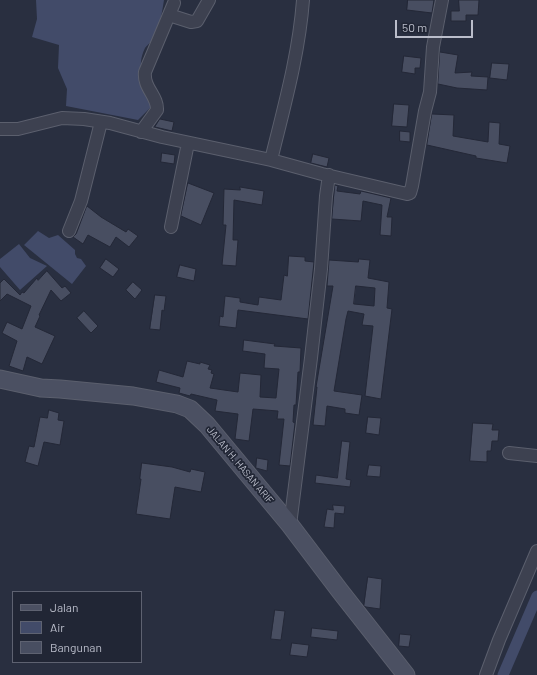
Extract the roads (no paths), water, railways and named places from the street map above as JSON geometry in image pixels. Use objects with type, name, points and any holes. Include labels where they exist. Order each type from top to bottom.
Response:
[{"type":"main road","name":"JALAN H. HASAN ARIF","points":[[0,379],[41,388],[133,396],[177,404],[190,409],[207,425],[290,525],[406,675]]},
{"type":"street","points":[[169,15],[191,22],[197,21],[209,0]]},
{"type":"street","points":[[271,160],[295,58],[301,26],[303,0]]},
{"type":"street","points":[[0,129],[18,128],[62,118],[146,125],[188,143],[271,160],[408,194],[410,193],[425,111],[430,92],[433,47],[442,0]]},
{"type":"street","points":[[146,125],[157,110],[157,103],[147,87],[144,77],[145,72],[174,3]]},
{"type":"street","points":[[69,231],[81,201],[101,122]]},
{"type":"street","points":[[170,227],[188,143]]},
{"type":"street","points":[[290,525],[311,358],[321,268],[326,196],[330,175]]},
{"type":"street","points":[[509,453],[537,456]]},
{"type":"street","points":[[486,675],[499,640],[537,551]]},
{"type":"water","points":[[36,0],[164,0],[157,32],[145,48],[141,63],[142,77],[154,104],[138,120],[66,106],[67,89],[58,68],[59,45],[32,37],[37,19]]},
{"type":"water","points":[[38,231],[49,238],[58,235],[75,250],[77,258],[81,259],[86,266],[72,284],[24,245]]},
{"type":"water","points":[[19,244],[30,258],[47,266],[20,290],[0,267],[0,259]]},
{"type":"waterway","points":[[503,675],[537,596]]}]
